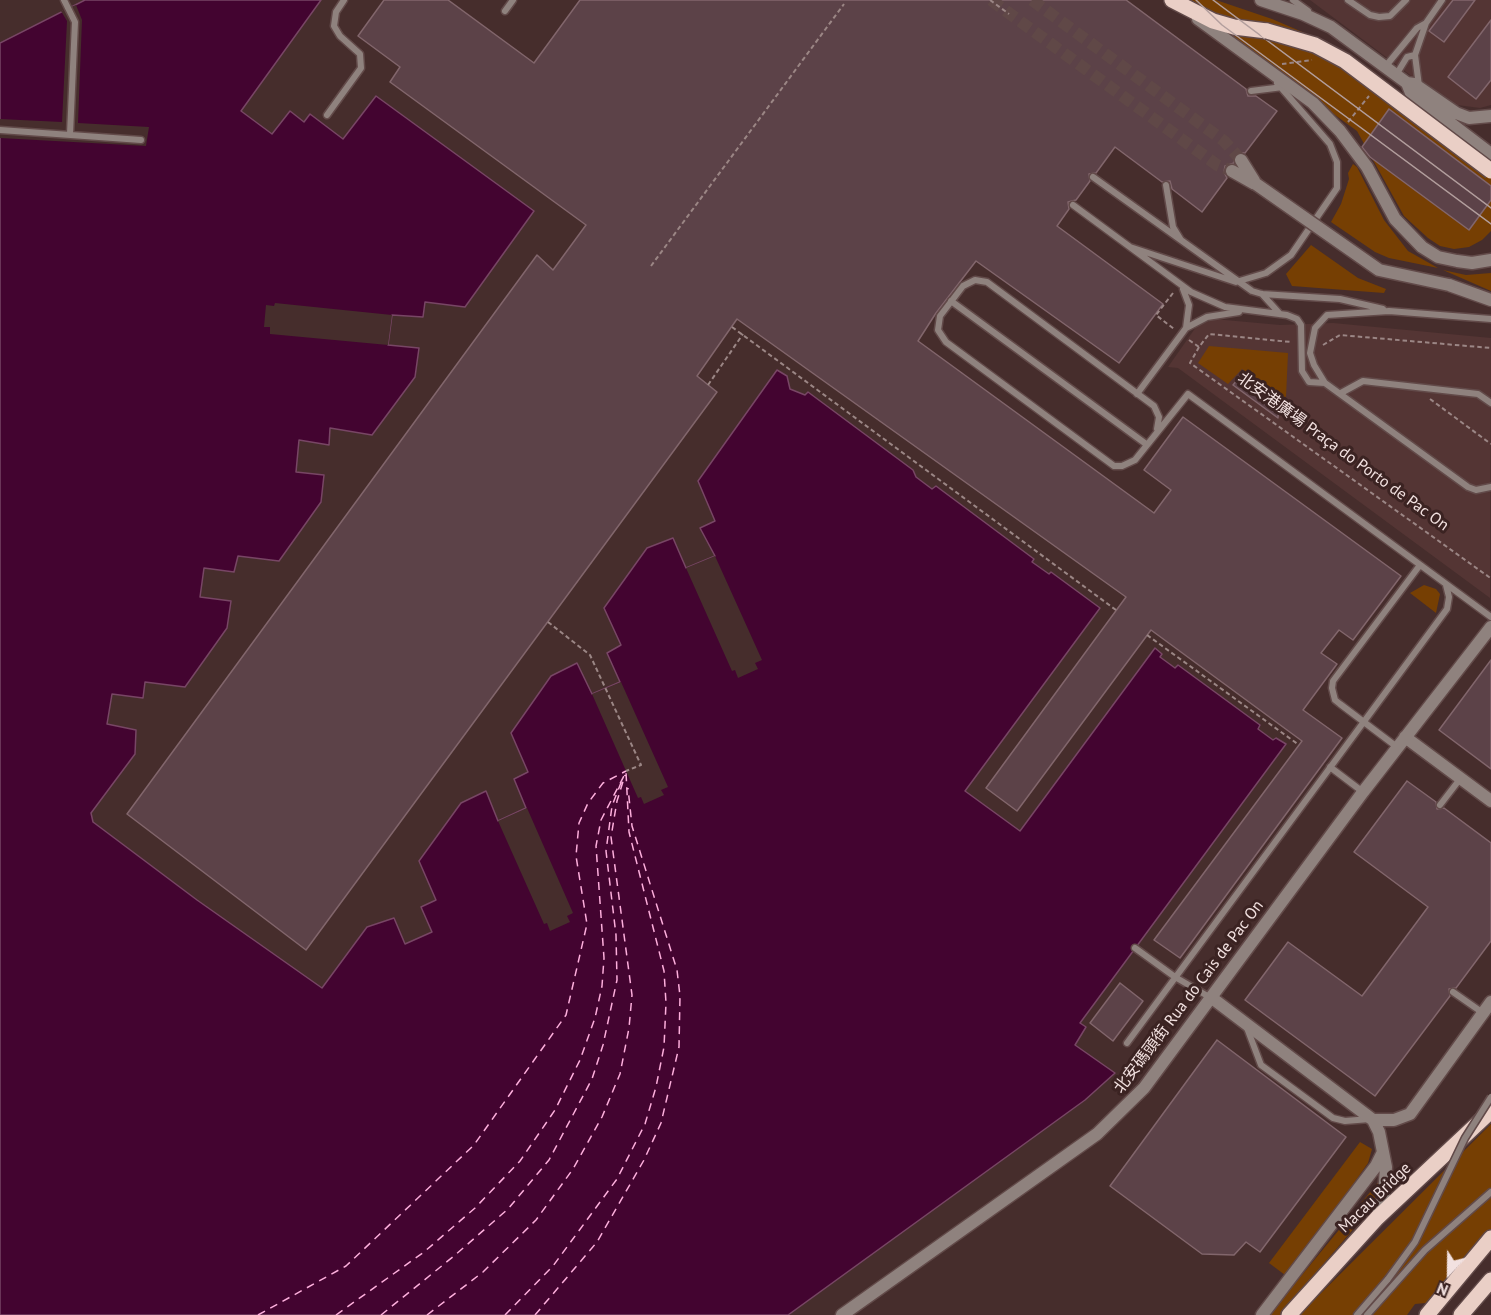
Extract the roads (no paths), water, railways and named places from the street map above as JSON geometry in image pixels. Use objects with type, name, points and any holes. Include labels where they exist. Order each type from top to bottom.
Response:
[{"type":"main road","points":[[1172,0],[1214,21],[1234,27],[1266,31],[1316,45],[1345,61],[1491,171]]},
{"type":"main road","name":"Macau Bridge","points":[[1289,1315],[1377,1218],[1491,1111]]},
{"type":"main road","points":[[1427,1315],[1491,1238]]},
{"type":"main road","points":[[1461,1315],[1491,1280]]},
{"type":"street","points":[[1172,0],[1263,67],[1285,87],[1313,104],[1340,131],[1367,167],[1395,219],[1422,247],[1438,257],[1457,261],[1472,263],[1491,260]]},
{"type":"street","points":[[1261,0],[1303,14],[1331,27],[1390,71],[1456,112],[1469,118],[1491,116]]},
{"type":"street","points":[[1413,85],[1411,93],[1491,154]]},
{"type":"street","points":[[1241,160],[1256,184]]},
{"type":"street","points":[[1232,171],[1256,184],[1379,270],[1449,285],[1491,300]]},
{"type":"street","name":"北安碼頭街 Rua do Cais de Pac On","points":[[842,1315],[1097,1134],[1144,1088],[1363,792],[1491,627]]},
{"type":"street","points":[[1401,742],[1491,801]]},
{"type":"street","points":[[1212,998],[1373,1120],[1383,1151],[1385,1180],[1377,1218]]},
{"type":"street","points":[[1373,1120],[1394,1120],[1410,1114],[1491,1002]]},
{"type":"street","points":[[1262,1315],[1376,1166],[1383,1151]]},
{"type":"lane","points":[[64,0],[75,22],[70,134]]},
{"type":"lane","points":[[327,115],[361,68],[360,54],[340,36],[334,26],[336,12],[344,0]]},
{"type":"lane","points":[[505,11],[513,0]]},
{"type":"lane","points":[[1293,0],[1331,27]]},
{"type":"lane","points":[[1348,0],[1370,15],[1379,17],[1390,16],[1406,0]]},
{"type":"lane","points":[[1413,85],[1415,55],[1426,23],[1442,0]]},
{"type":"lane","points":[[1390,71],[1417,28],[1426,23]]},
{"type":"lane","points":[[1390,71],[1407,57],[1415,55]]},
{"type":"lane","points":[[1236,282],[1266,273],[1291,255],[1326,205],[1338,181],[1337,162],[1330,144],[1285,87],[1251,92]]},
{"type":"lane","points":[[0,130],[141,140]]},
{"type":"lane","points":[[1093,177],[1236,282]]},
{"type":"lane","points":[[1166,185],[1173,227],[1190,249]]},
{"type":"lane","points":[[1072,205],[1179,284],[1212,303],[1246,311],[1293,316],[1300,325],[1300,361],[1305,377],[1314,384],[1325,383]]},
{"type":"lane","points":[[1130,247],[1236,282],[1262,294],[1340,299],[1389,311],[1491,320]]},
{"type":"lane","points":[[1157,429],[1159,417],[1154,406],[987,282],[969,282],[951,301],[938,323],[938,330],[946,342],[1108,463],[1122,466],[1129,464],[1188,394],[1491,617]]},
{"type":"lane","points":[[1179,284],[1190,305],[1186,328]]},
{"type":"lane","points":[[1262,294],[1280,314]]},
{"type":"lane","points":[[951,301],[1146,444]]},
{"type":"lane","points":[[1137,394],[1186,328],[1207,317],[1246,311]]},
{"type":"lane","points":[[1389,311],[1327,315],[1318,322],[1311,337],[1310,353],[1314,365],[1325,383],[1468,487],[1476,490],[1491,487]]},
{"type":"lane","points":[[1341,393],[1363,381],[1478,394],[1491,403]]},
{"type":"lane","points":[[1401,742],[1363,722],[1335,700],[1332,694],[1333,681],[1420,565]]},
{"type":"lane","points":[[1127,1042],[1447,609],[1449,597],[1442,580]]},
{"type":"lane","points":[[1330,767],[1363,792]]},
{"type":"lane","points":[[1440,805],[1460,779]]},
{"type":"lane","points":[[1136,948],[1175,977],[1212,998]]},
{"type":"lane","points":[[1453,992],[1483,1013]]},
{"type":"lane","points":[[1240,1020],[1247,1029],[1261,1065],[1339,1121],[1373,1120]]},
{"type":"lane","points":[[1357,1315],[1415,1242],[1453,1161],[1481,1110],[1491,1097]]},
{"type":"lane","points":[[1367,1315],[1425,1250],[1491,1192]]},
{"type":"tunnel","points":[[991,0],[1217,165],[1232,171]]},
{"type":"tunnel","points":[[1032,0],[1224,141],[1241,160]]},
{"type":"tram line","points":[[1196,0],[1222,25],[1491,224]]},
{"type":"tram line","points":[[1213,0],[1491,208]]}]
